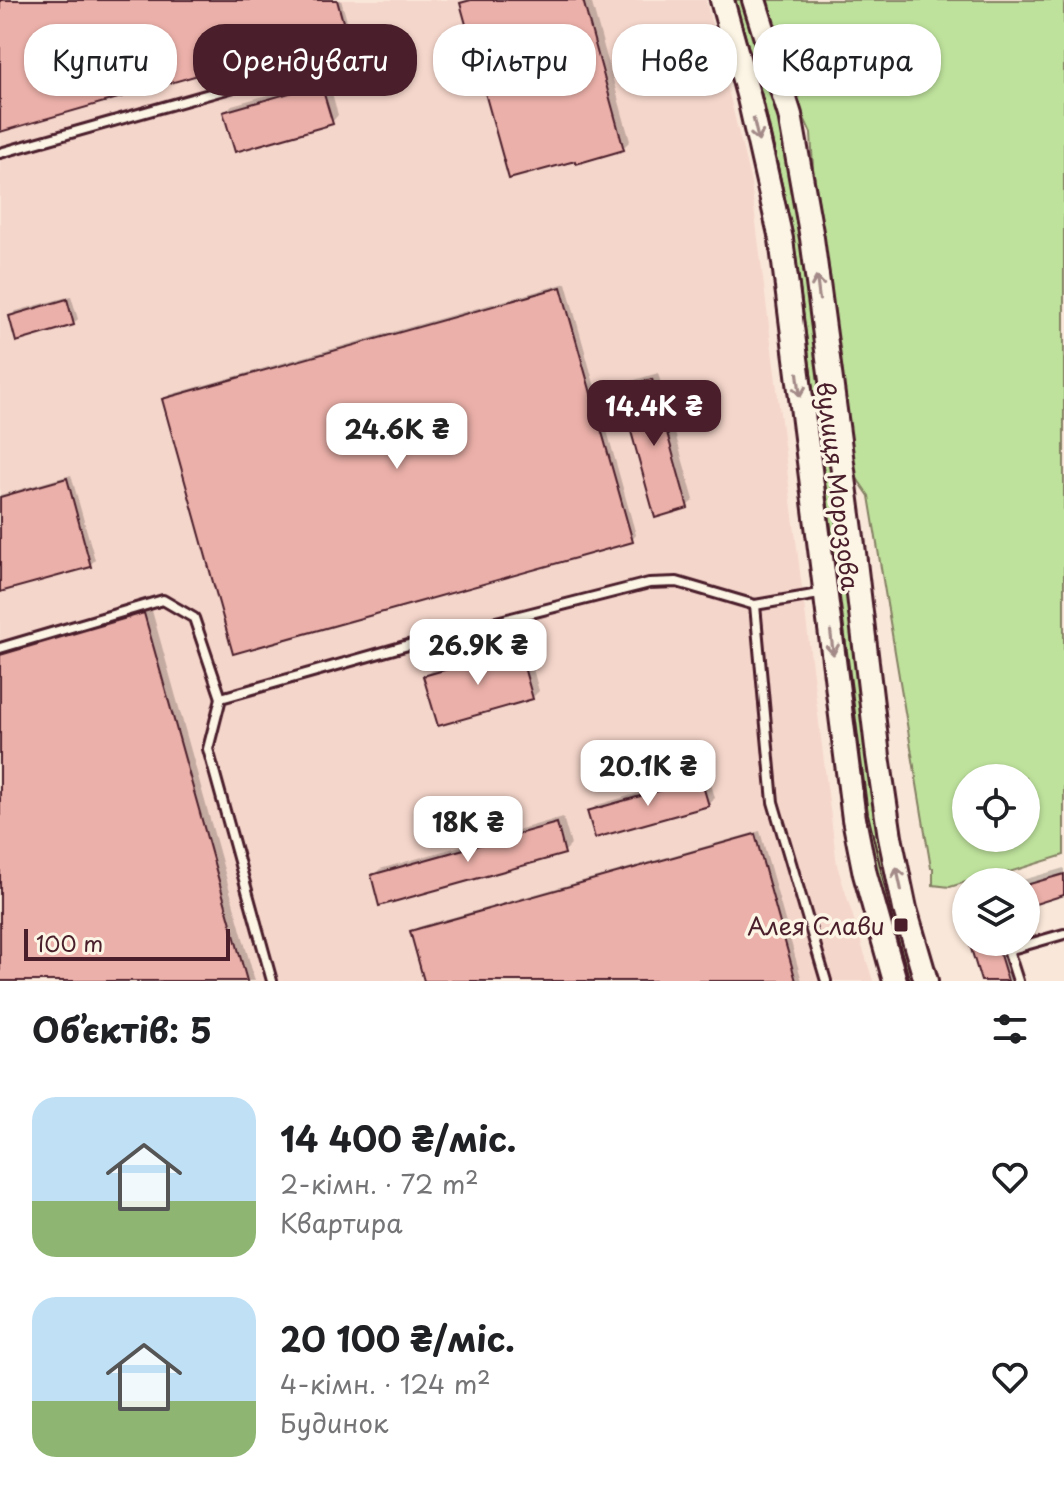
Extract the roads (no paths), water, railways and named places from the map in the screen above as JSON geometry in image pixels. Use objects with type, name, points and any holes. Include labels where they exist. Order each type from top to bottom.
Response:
[{"type":"main road","name":"вулиця Морозова","points":[[722,0],[749,98],[781,239],[854,819],[865,874],[895,981]]},
{"type":"main road","name":"вулиця Морозова","points":[[754,0],[790,115],[806,207],[852,537],[890,837],[905,909],[926,981]]},
{"type":"lane","points":[[0,153],[202,96]]},
{"type":"lane","points":[[221,698],[433,638],[649,583],[677,582],[755,605],[826,592]]},
{"type":"lane","points":[[0,648],[163,600],[194,618],[221,698],[208,749],[272,981]]},
{"type":"lane","points":[[755,605],[773,802],[826,981]]},
{"type":"lane","points":[[1018,981],[1008,950],[1064,934]]},
{"type":"tram line","points":[[735,0],[764,103],[793,235],[868,814],[910,981]]},
{"type":"place","name":"Алея Слави","points":[[901,925]]}]
